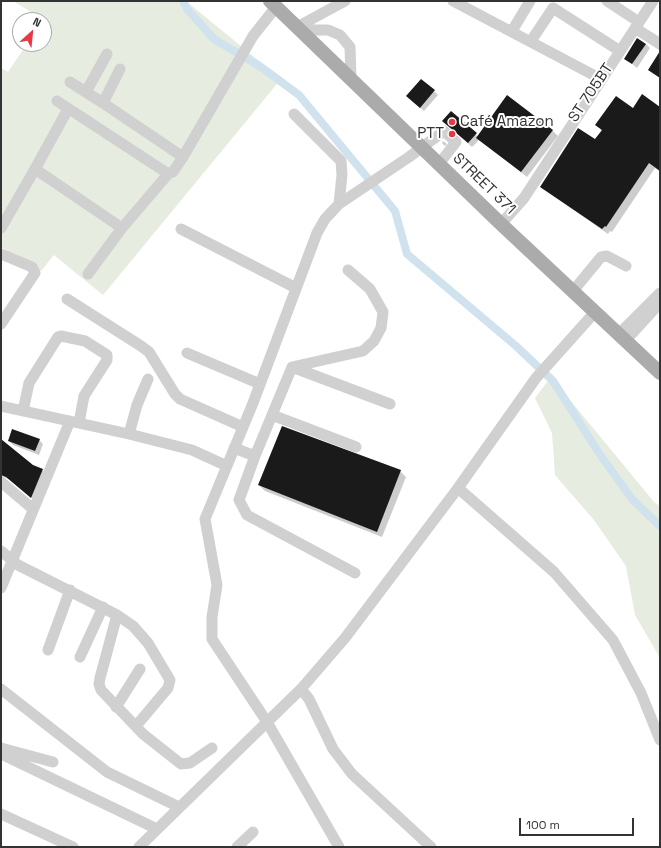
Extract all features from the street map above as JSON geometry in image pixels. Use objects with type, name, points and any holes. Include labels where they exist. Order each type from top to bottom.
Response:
[{"type":"main road","name":"STREET 371","points":[[273,4],[501,224],[660,373]]},
{"type":"street","points":[[299,29],[345,1]]},
{"type":"street","points":[[453,1],[601,79]]},
{"type":"street","points":[[512,31],[530,1]]},
{"type":"street","points":[[607,1],[660,44]]},
{"type":"street","name":"ST 705BT","points":[[501,224],[524,198],[653,1]]},
{"type":"street","points":[[88,274],[122,228],[169,173],[173,172],[273,4]]},
{"type":"street","points":[[531,41],[553,8],[620,51]]},
{"type":"street","points":[[299,29],[328,30],[340,35],[350,47],[351,78]]},
{"type":"street","points":[[86,92],[107,54]]},
{"type":"street","points":[[104,102],[120,69]]},
{"type":"street","points":[[70,82],[104,102],[183,157]]},
{"type":"street","points":[[57,101],[169,173]]},
{"type":"street","points":[[1,228],[68,109]]},
{"type":"street","points":[[294,114],[341,161],[342,175],[339,204]]},
{"type":"street","points":[[339,847],[267,722],[212,639],[212,617],[217,585],[205,519],[260,384],[319,229],[325,219],[339,204],[446,131],[456,144],[439,164]]},
{"type":"street","points":[[35,169],[122,228]]},
{"type":"street","points":[[181,229],[296,288]]},
{"type":"street","points":[[1,254],[32,267],[35,272],[1,324]]},
{"type":"street","points":[[573,291],[601,257],[607,256],[626,266]]},
{"type":"street","points":[[292,367],[362,351],[374,341],[381,328],[383,312],[370,289],[348,270]]},
{"type":"street","points":[[622,337],[660,293]]},
{"type":"street","points":[[67,299],[145,349],[175,394],[180,399],[243,427]]},
{"type":"street","points":[[622,337],[660,303]]},
{"type":"street","points":[[139,847],[301,689],[345,638],[458,488],[536,378],[595,312]]},
{"type":"street","points":[[1,588],[84,396],[108,358],[107,355],[90,343],[58,337],[29,384],[23,411]]},
{"type":"street","points":[[187,353],[260,384]]},
{"type":"street","points":[[292,367],[390,404]]},
{"type":"street","points":[[292,367],[255,456],[239,500],[247,515],[355,573]]},
{"type":"street","points":[[129,434],[137,406],[148,379]]},
{"type":"street","points":[[1,406],[129,434],[192,450],[227,466]]},
{"type":"street","points":[[272,415],[356,447]]},
{"type":"street","points":[[234,448],[255,456]]},
{"type":"street","points":[[1,482],[34,509]]},
{"type":"street","points":[[458,488],[554,572],[613,640],[641,693],[660,740]]},
{"type":"street","points":[[1,551],[12,560],[117,615],[133,626],[148,643],[170,680],[168,688],[136,726]]},
{"type":"street","points":[[48,650],[70,590]]},
{"type":"street","points":[[80,657],[103,607]]},
{"type":"street","points":[[117,615],[98,684],[116,707],[165,753],[181,764],[190,763],[212,748]]},
{"type":"street","points":[[116,707],[140,669]]},
{"type":"street","points":[[301,689],[309,699],[333,749],[352,774],[431,847]]},
{"type":"street","points":[[1,690],[107,772],[179,807]]},
{"type":"street","points":[[1,748],[53,762]]},
{"type":"street","points":[[1,754],[157,829]]},
{"type":"street","points":[[1,814],[73,847]]},
{"type":"street","points":[[237,847],[253,832]]},
{"type":"shaded area","points":[[13,1],[186,1],[281,79],[103,295],[54,255],[41,271],[1,247],[1,68],[8,72],[22,52],[52,52],[52,12],[31,12]]},
{"type":"shaded area","points":[[551,377],[654,502],[660,506],[660,658],[635,615],[626,566],[594,520],[555,475],[552,433],[535,398]]},
{"type":"building","points":[[637,38],[646,44],[632,64],[624,59]]},
{"type":"building","points":[[660,51],[660,78],[648,70]]},
{"type":"building","points":[[421,79],[435,90],[420,108],[406,96]]},
{"type":"building","points":[[642,94],[660,107],[660,171],[649,163],[606,227],[605,226],[602,229],[540,187],[578,128],[595,139],[602,130],[595,125],[616,96],[633,108]]},
{"type":"building","points":[[507,95],[553,130],[521,172],[476,138]]},
{"type":"building","points":[[451,111],[477,133],[468,143],[442,121]]},
{"type":"building","points":[[282,426],[401,470],[377,532],[258,485]]},
{"type":"building","points":[[12,429],[40,439],[35,451],[8,441]]},
{"type":"building","points":[[1,439],[33,465],[43,469],[31,498],[6,477],[1,475]]},
{"type":"waterway","points":[[183,1],[187,9],[214,39],[261,67],[299,95],[395,211],[407,254],[516,346],[553,381],[601,456],[632,499],[660,526]]},
{"type":"place","name":"Café Amazon","points":[[452,122]]},
{"type":"place","name":"PTT","points":[[452,134]]}]
